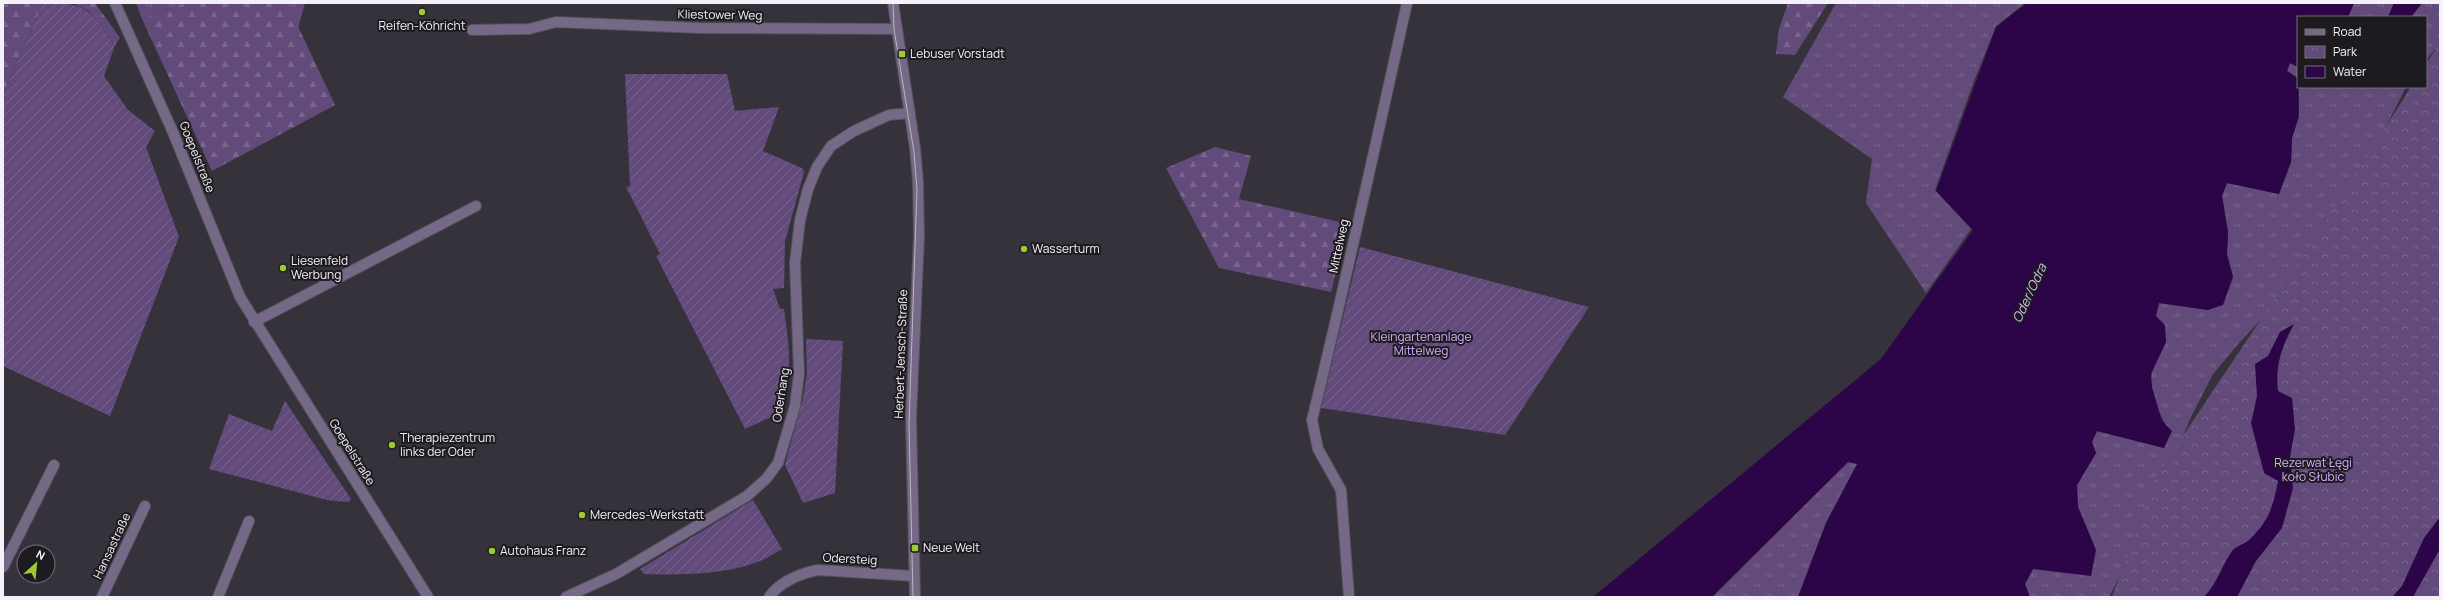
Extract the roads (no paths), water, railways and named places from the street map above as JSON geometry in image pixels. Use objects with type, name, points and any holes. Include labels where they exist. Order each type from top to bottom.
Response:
[{"type":"street","name":"Goepelstraße","points":[[115,3],[172,130],[240,297],[254,322],[428,597]]},
{"type":"street","name":"Herbert-Jensch-Straße","points":[[893,3],[910,113],[918,182],[919,236],[911,418],[915,597]]},
{"type":"street","name":"Mittelweg","points":[[1349,597],[1341,490],[1318,449],[1312,420],[1355,241],[1362,201],[1407,3]]},
{"type":"street","name":"Kliestower Weg","points":[[472,30],[530,29],[556,22],[700,28],[897,29]]},
{"type":"street","name":"Oderhang","points":[[566,597],[616,574],[747,496],[766,479],[778,463],[794,406],[799,374],[796,263],[800,220],[808,189],[817,167],[831,146],[854,131],[890,115],[910,113]]},
{"type":"street","points":[[254,322],[476,206]]},
{"type":"street","points":[[3,567],[54,465]]},
{"type":"street","name":"Hansastraße","points":[[102,597],[145,506]]},
{"type":"street","points":[[218,597],[249,521]]},
{"type":"street","name":"Odersteig","points":[[769,597],[775,589],[788,579],[802,573],[818,570],[914,576]]},
{"type":"water","name":"Oder/Odra","points":[[2027,3],[2354,3],[2348,16],[2297,16],[2297,66],[2290,63],[2287,71],[2297,77],[2297,88],[2298,88],[2299,116],[2292,138],[2291,162],[2279,194],[2227,183],[2222,196],[2228,232],[2227,254],[2233,277],[2223,305],[2208,310],[2159,303],[2156,316],[2165,325],[2166,342],[2151,374],[2152,387],[2162,421],[2172,431],[2164,448],[2097,431],[2092,442],[2096,453],[2077,485],[2078,507],[2096,550],[2091,576],[2033,569],[2025,584],[2030,597],[1798,597],[1826,523],[1857,464],[1848,462],[1712,597],[1593,597],[1881,359],[1973,230],[1936,191],[1996,27]]},
{"type":"water","points":[[2394,3],[2422,3],[2412,16],[2388,16]]},
{"type":"water","points":[[2294,324],[2280,356],[2277,382],[2278,391],[2292,398],[2295,429],[2290,457],[2293,488],[2282,528],[2256,561],[2237,597],[2204,597],[2213,585],[2233,550],[2249,540],[2256,533],[2266,520],[2272,506],[2278,481],[2264,473],[2251,423],[2257,396],[2255,364],[2268,356],[2280,332]]},
{"type":"water","points":[[2440,517],[2440,549],[2413,597],[2392,597],[2402,586],[2424,538]]},
{"type":"tram line","points":[[893,3],[894,29],[914,152],[917,189],[909,425],[913,597]]},
{"type":"place","name":"Reifen-Köhricht","points":[[422,12]]},
{"type":"place","name":"Lebuser Vorstadt","points":[[902,54]]},
{"type":"place","name":"Wasserturm","points":[[1024,249]]},
{"type":"place","name":"Liesenfeld Werbung","points":[[283,268]]},
{"type":"place","name":"Therapiezentrum links der Oder","points":[[392,445]]},
{"type":"place","name":"Mercedes-Werkstatt","points":[[582,515]]},
{"type":"place","name":"Neue Welt","points":[[915,548]]},
{"type":"place","name":"Autohaus Franz","points":[[492,551]]},
{"type":"park label","name":"Kleingartenanlage Mittelweg","points":[[1421,344]]},
{"type":"park label","name":"Rezerwat Łęgi koło Słubic","points":[[2313,470]]}]
